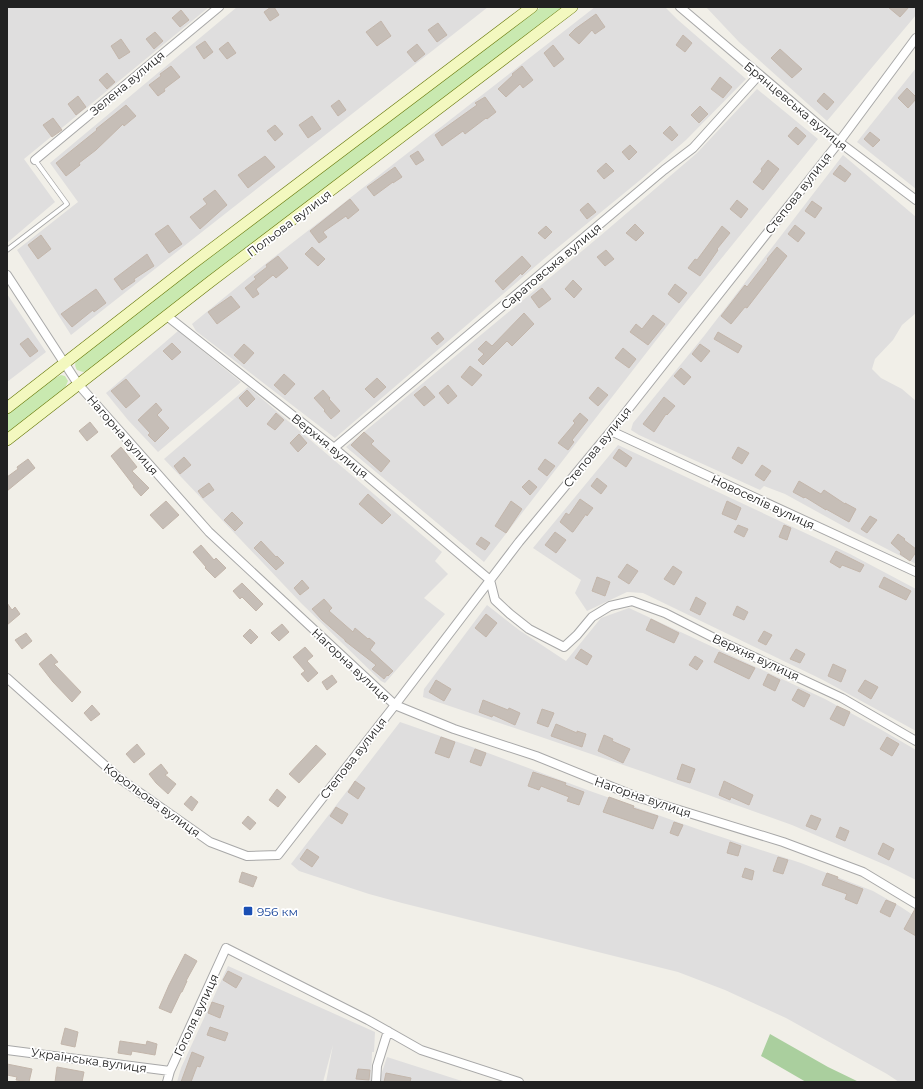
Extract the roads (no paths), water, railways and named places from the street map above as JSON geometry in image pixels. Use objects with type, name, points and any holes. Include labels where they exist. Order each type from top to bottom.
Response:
[{"type":"main road","points":[[7,408],[198,259],[532,7]]},
{"type":"main road","name":"Польова вулиця","points":[[7,440],[78,384],[572,7]]},
{"type":"street","name":"Зелена вулиця","points":[[35,160],[219,7]]},
{"type":"street","name":"Брянцевська вулиця","points":[[680,7],[839,142],[916,200]]},
{"type":"street","name":"Степова вулиця","points":[[278,855],[519,542],[610,431],[839,142],[916,38]]},
{"type":"street","name":"Саратовська вулиця","points":[[334,448],[664,170],[693,148],[759,75]]},
{"type":"street","name":"Нагорна вулиця","points":[[7,274],[78,384],[209,532],[395,705],[454,729],[536,756],[637,797],[783,842],[863,872],[916,904]]},
{"type":"street","name":"Верхня вулиця","points":[[167,316],[334,448],[490,580],[495,600],[510,614],[529,628],[564,647],[577,635],[592,617],[610,606],[632,600],[665,613],[722,642],[842,698],[916,741]]},
{"type":"street","name":"Новоселів вулиця","points":[[610,431],[916,572]]},
{"type":"street","name":"Корольова вулиця","points":[[7,678],[119,778],[210,842],[247,856],[278,855]]},
{"type":"street","name":"Гоголя вулиця","points":[[167,1082],[170,1071],[226,948],[388,1031]]},
{"type":"street","points":[[376,1082],[377,1066],[388,1031],[421,1050],[519,1082]]},
{"type":"street","name":"Українська вулиця","points":[[7,1050],[170,1071]]},
{"type":"lane","points":[[7,250],[67,204],[35,160]]},
{"type":"place","name":"956 км","points":[[248,911]]}]
